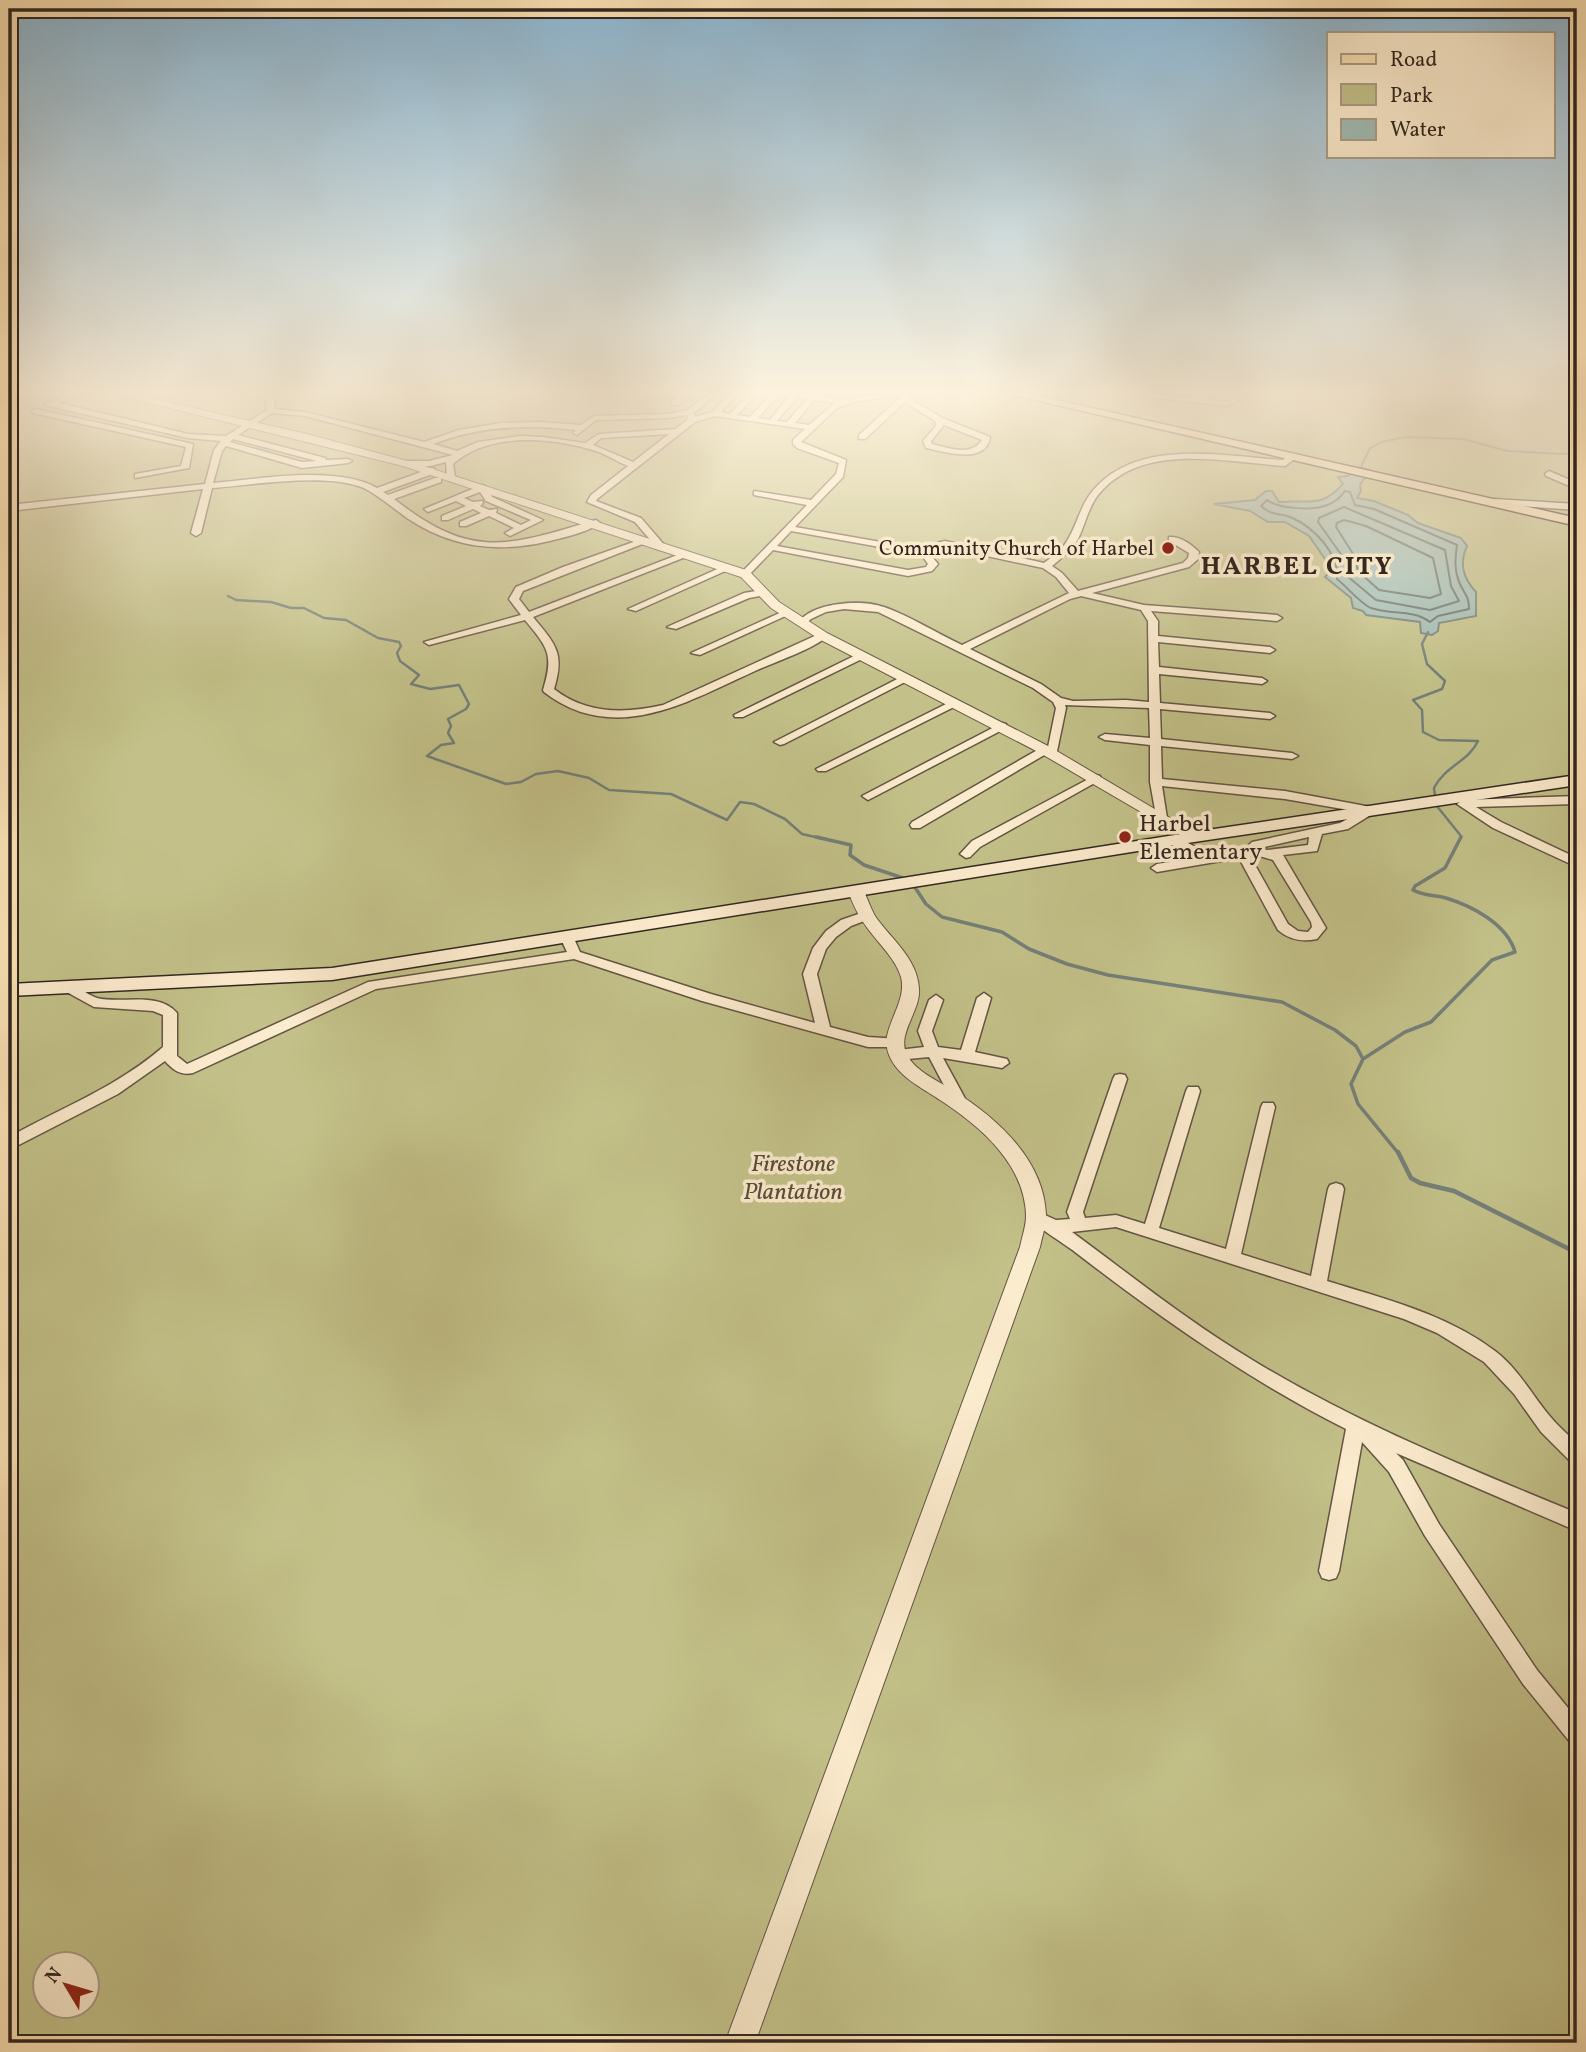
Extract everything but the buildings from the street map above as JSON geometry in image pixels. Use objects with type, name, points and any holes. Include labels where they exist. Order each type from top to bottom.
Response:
[{"type":"main road","points":[[1417,486],[1577,522]]},
{"type":"main road","points":[[9,990],[332,974],[1194,837],[1453,801],[1577,780]]},
{"type":"street","points":[[195,533],[209,486]]},
{"type":"street","points":[[9,508],[212,486]]},
{"type":"street","points":[[363,486],[433,532],[458,542],[523,546],[548,541],[596,523]]},
{"type":"street","points":[[373,491],[391,486]]},
{"type":"street","points":[[413,486],[473,506],[521,528]]},
{"type":"street","points":[[386,499],[422,486]]},
{"type":"street","points":[[466,486],[539,520],[510,533]]},
{"type":"street","points":[[608,486],[591,502],[638,520],[661,547]]},
{"type":"street","points":[[745,574],[829,486]]},
{"type":"street","points":[[1046,566],[1065,551],[1074,538],[1088,503],[1102,486]]},
{"type":"street","points":[[757,493],[813,503]]},
{"type":"street","points":[[444,518],[494,497]]},
{"type":"street","points":[[463,524],[488,513],[494,497]]},
{"type":"street","points":[[428,509],[452,500],[494,497],[596,523],[683,556],[745,574],[762,593],[787,613],[823,636],[1002,726],[1194,837]]},
{"type":"street","points":[[1484,501],[1577,507]]},
{"type":"street","points":[[769,547],[908,573],[929,569],[933,564],[932,559],[915,551],[788,528]]},
{"type":"street","points":[[964,648],[1067,597],[1186,565],[1193,559],[1194,552],[1184,544],[1172,540]]},
{"type":"street","points":[[645,541],[519,589],[513,599],[548,643],[555,665],[548,690],[556,698],[592,712],[618,716],[643,714],[667,707],[823,636]]},
{"type":"street","points":[[915,551],[945,544],[1046,566],[1079,594],[1144,608],[1277,618]]},
{"type":"street","points":[[429,642],[525,617],[683,556]]},
{"type":"street","points":[[633,609],[727,568]]},
{"type":"street","points":[[672,627],[747,595],[762,593]]},
{"type":"street","points":[[803,623],[807,617],[823,610],[863,606],[893,614],[1037,685],[1056,700],[1061,708],[1061,719],[1048,752],[916,824]]},
{"type":"street","points":[[1144,608],[1153,621],[1156,782],[1161,818]]},
{"type":"street","points":[[696,653],[787,613]]},
{"type":"street","points":[[1153,638],[1270,650]]},
{"type":"street","points":[[739,715],[860,656]]},
{"type":"street","points":[[1154,670],[1262,681]]},
{"type":"street","points":[[780,742],[905,678]]},
{"type":"street","points":[[1056,700],[1073,704],[1154,705],[1270,716]]},
{"type":"street","points":[[822,769],[954,703]]},
{"type":"street","points":[[868,796],[1002,726]]},
{"type":"street","points":[[1105,737],[1292,757]]},
{"type":"street","points":[[966,854],[976,844],[1096,778]]},
{"type":"street","points":[[1156,782],[1285,795],[1371,811]]},
{"type":"street","points":[[1453,801],[1577,800]]},
{"type":"street","points":[[1453,801],[1577,863]]},
{"type":"street","points":[[1245,854],[1256,845],[1344,826],[1371,811]]},
{"type":"street","points":[[1157,868],[1256,851],[1271,853],[1314,848],[1316,833]]},
{"type":"street","points":[[1175,841],[1209,860]]},
{"type":"street","points":[[1245,854],[1283,927],[1290,934],[1312,936],[1319,928],[1317,922],[1278,856],[1271,853]]},
{"type":"street","points":[[856,891],[867,915],[907,970],[911,1001],[897,1049],[912,1073],[961,1104],[1014,1153],[1045,1222],[1188,1328],[1251,1368],[1356,1424],[1577,1522]]},
{"type":"street","points":[[824,1030],[810,974],[820,948],[831,934],[846,923],[867,915]]},
{"type":"street","points":[[567,937],[575,955]]},
{"type":"street","points":[[68,987],[94,1002],[155,1006],[170,1013],[170,1058],[179,1067],[188,1069],[373,985],[575,955],[707,998],[867,1042],[897,1049],[967,1055],[1002,1063]]},
{"type":"street","points":[[967,1055],[984,998]]},
{"type":"street","points":[[936,1000],[925,1031],[933,1052],[961,1104]]},
{"type":"street","points":[[9,1144],[45,1122],[119,1088],[153,1066],[169,1050]]},
{"type":"street","points":[[1080,1224],[1075,1212],[1120,1079]]},
{"type":"street","points":[[1150,1232],[1193,1091]]},
{"type":"street","points":[[1232,1258],[1268,1107]]},
{"type":"street","points":[[1318,1285],[1336,1189]]},
{"type":"street","points":[[1045,1222],[1080,1224],[1116,1221],[1408,1313],[1443,1328],[1490,1357],[1520,1389],[1547,1426],[1577,1456]]},
{"type":"street","points":[[740,2043],[1030,1247],[1045,1222]]},
{"type":"street","points":[[1329,1571],[1356,1424]]},
{"type":"street","points":[[1356,1424],[1396,1466],[1432,1530],[1530,1677],[1577,1735]]},
{"type":"green space","name":"Firestone Plantation","points":[[9,486],[1577,486],[1577,2043],[9,2043]]},
{"type":"water","points":[[1341,486],[1360,486],[1361,491],[1357,498],[1374,501],[1408,515],[1418,523],[1461,538],[1467,546],[1463,559],[1464,570],[1476,592],[1476,616],[1439,623],[1438,631],[1432,635],[1421,633],[1420,622],[1366,615],[1353,608],[1351,598],[1325,577],[1332,569],[1309,536],[1285,522],[1268,522],[1250,511],[1214,504],[1255,500],[1266,491],[1272,491],[1279,502],[1321,500]]},
{"type":"waterway","points":[[228,596],[236,600],[271,602],[291,608],[304,608],[324,618],[346,620],[378,638],[399,642],[401,646],[397,653],[400,661],[419,675],[411,684],[430,689],[459,685],[469,704],[466,709],[448,719],[451,726],[448,733],[454,743],[441,745],[427,756],[506,784],[521,782],[536,774],[558,771],[589,778],[609,790],[671,794],[727,820],[740,802],[754,804],[785,819],[802,834],[824,839]]},
{"type":"waterway","points":[[1428,632],[1422,644],[1427,664],[1445,681],[1442,689],[1413,700],[1422,710],[1423,732],[1439,740],[1478,741],[1469,754],[1444,775],[1434,788],[1436,805],[1461,836],[1460,839]]},
{"type":"waterway","points":[[816,837],[851,845],[850,855],[864,865],[906,879]]},
{"type":"waterway","points":[[1363,1059],[1405,1032],[1431,1022],[1492,960],[1515,952],[1504,933],[1487,917],[1446,898],[1413,890],[1415,886],[1445,868],[1460,839]]},
{"type":"waterway","points":[[912,883],[926,904],[942,917],[1002,932],[1029,949],[1067,964],[1108,975],[1282,1002],[1335,1030],[1356,1046],[1363,1059]]},
{"type":"waterway","points":[[1363,1059],[1351,1084],[1358,1104],[1399,1154]]},
{"type":"waterway","points":[[1399,1154],[1411,1178],[1420,1183],[1454,1191],[1577,1253]]},
{"type":"place","name":"Community Church of Harbel","points":[[1168,548]]},
{"type":"place","name":"Harbel Elementary","points":[[1125,837]]},
{"type":"district","name":"HARBEL CITY","points":[[1297,565]]}]
